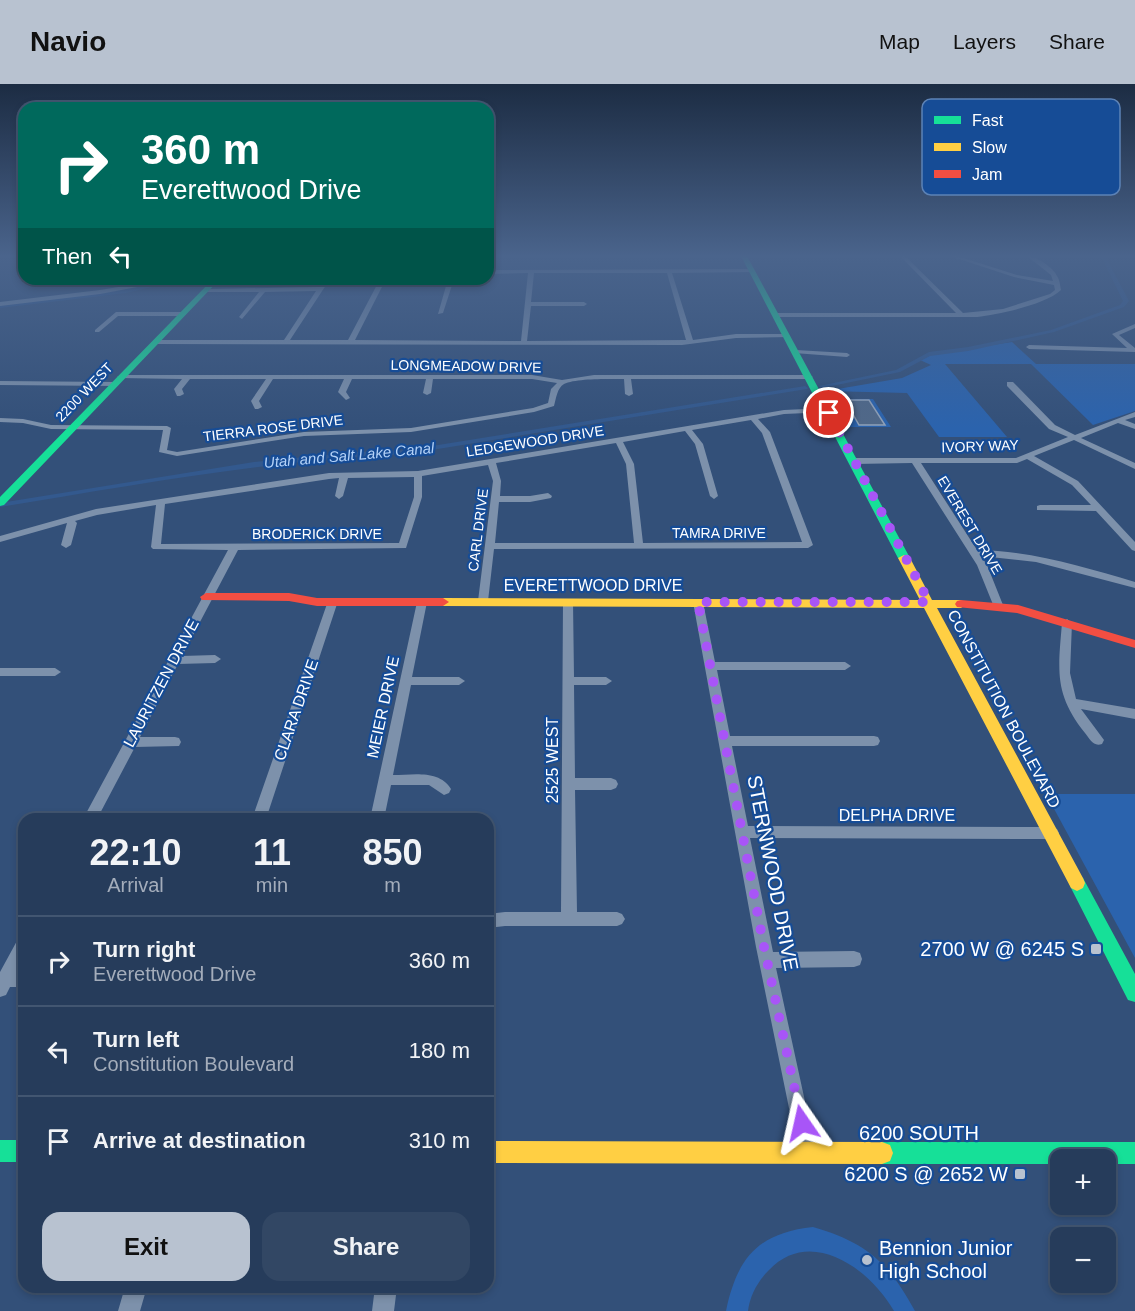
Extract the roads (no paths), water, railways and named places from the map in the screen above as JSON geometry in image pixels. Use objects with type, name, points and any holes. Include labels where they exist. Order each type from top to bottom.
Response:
[{"type":"main road","name":"2200 WEST","points":[[1,502],[183,314]]},
{"type":"main road","name":"CONSTITUTION BOULEVARD","points":[[776,315],[1135,993]]},
{"type":"main road","name":"EVERETTWOOD DRIVE","points":[[206,597],[422,602],[929,602],[998,605],[1135,644]]},
{"type":"main road","points":[[0,1151],[18,1151]]},
{"type":"main road","name":"6200 SOUTH","points":[[494,1152],[1135,1153]]},
{"type":"street","points":[[242,317],[245,313]]},
{"type":"street","points":[[286,342],[304,313]]},
{"type":"street","points":[[350,343],[365,313]]},
{"type":"street","points":[[524,342],[527,313]]},
{"type":"street","points":[[681,313],[690,342]]},
{"type":"street","points":[[776,315],[980,313]]},
{"type":"street","points":[[98,331],[116,314],[183,314]]},
{"type":"street","points":[[1134,350],[1115,336],[1117,332],[1135,326]]},
{"type":"street","points":[[156,342],[690,342],[736,336],[787,336]]},
{"type":"street","points":[[1029,347],[1046,350],[1134,350]]},
{"type":"street","points":[[796,352],[847,355]]},
{"type":"street","points":[[346,398],[342,392],[349,377]]},
{"type":"street","points":[[428,393],[430,377]]},
{"type":"street","name":"LONGMEADOW DRIVE","points":[[0,383],[187,378],[532,377],[562,382],[584,378],[627,377],[809,377]]},
{"type":"street","points":[[627,377],[629,393]]},
{"type":"street","points":[[180,394],[178,389],[187,378]]},
{"type":"street","points":[[258,407],[255,400],[270,378]]},
{"type":"street","name":"TIERRA ROSE DRIVE","points":[[0,420],[73,427],[167,428],[163,452],[177,454],[326,432],[411,430],[534,410],[551,404],[555,389],[562,382]]},
{"type":"street","points":[[1010,384],[1047,423],[1135,466]]},
{"type":"street","name":"LEDGEWOOD DRIVE","points":[[0,539],[70,519],[161,502],[344,475],[418,474],[796,410],[827,410]]},
{"type":"street","name":"IVORY WAY","points":[[854,461],[1001,461],[1030,457],[1135,414]]},
{"type":"street","name":"TAMRA DRIVE","points":[[489,546],[808,545],[766,432],[753,418]]},
{"type":"street","points":[[1117,420],[1135,427]]},
{"type":"street","points":[[687,429],[699,444],[714,495]]},
{"type":"street","points":[[619,441],[630,464],[639,546]]},
{"type":"street","points":[[1030,457],[1075,483],[1135,548]]},
{"type":"street","name":"EVEREST DRIVE","points":[[915,461],[974,553],[988,578],[998,605]]},
{"type":"street","name":"CARL DRIVE","points":[[483,601],[497,481],[491,462]]},
{"type":"street","name":"BRODERICK DRIVE","points":[[161,502],[156,547],[403,546],[418,497],[418,474]]},
{"type":"street","points":[[339,496],[344,475]]},
{"type":"street","points":[[495,499],[530,499],[548,495]]},
{"type":"street","points":[[1040,508],[1098,508]]},
{"type":"street","points":[[66,545],[72,523],[70,519]]},
{"type":"street","name":"LAURITZEN DRIVE","points":[[93,813],[234,547]]},
{"type":"street","points":[[974,553],[1015,554],[1037,558],[1135,585]]},
{"type":"street","name":"CLARA DRIVE","points":[[261,813],[333,601]]},
{"type":"street","name":"MEIER DRIVE","points":[[377,813],[422,602]]},
{"type":"street","name":"2525 WEST","points":[[568,602],[569,919]]},
{"type":"street","name":"STERNWOOD DRIVE","points":[[698,602],[807,1152]]},
{"type":"street","points":[[1067,623],[1062,676],[1070,702],[1098,740]]},
{"type":"street","points":[[174,660],[215,659]]},
{"type":"street","points":[[710,666],[845,666]]},
{"type":"street","points":[[0,672],[55,672]]},
{"type":"street","points":[[405,681],[459,681]]},
{"type":"street","points":[[568,681],[606,681]]},
{"type":"street","points":[[1070,702],[1135,714]]},
{"type":"street","points":[[725,741],[874,741]]},
{"type":"street","points":[[130,742],[175,742]]},
{"type":"street","points":[[385,780],[432,780],[444,789]]},
{"type":"street","points":[[569,784],[611,784]]},
{"type":"street","name":"DELPHA DRIVE","points":[[742,832],[1052,833]]},
{"type":"street","points":[[494,921],[617,919]]},
{"type":"street","points":[[3,984],[18,955]]},
{"type":"street","points":[[768,960],[854,959]]},
{"type":"street","points":[[3,984],[18,980]]},
{"type":"street","points":[[129,1311],[134,1293]]},
{"type":"street","points":[[383,1311],[385,1293]]},
{"type":"waterway","name":"Utah and Salt Lake Canal","points":[[822,386],[898,371],[929,354],[968,349],[1052,331],[1102,313]]},
{"type":"waterway","name":"Utah and Salt Lake Canal","points":[[0,505],[254,464],[305,458],[407,452],[805,388]]},
{"type":"place","name":"2700 W @ 6245 S","points":[[1096,949]]},
{"type":"place","name":"6200 S @ 2652 W","points":[[1020,1174]]},
{"type":"place","name":"Bennion Junior High School","points":[[867,1260]]}]
